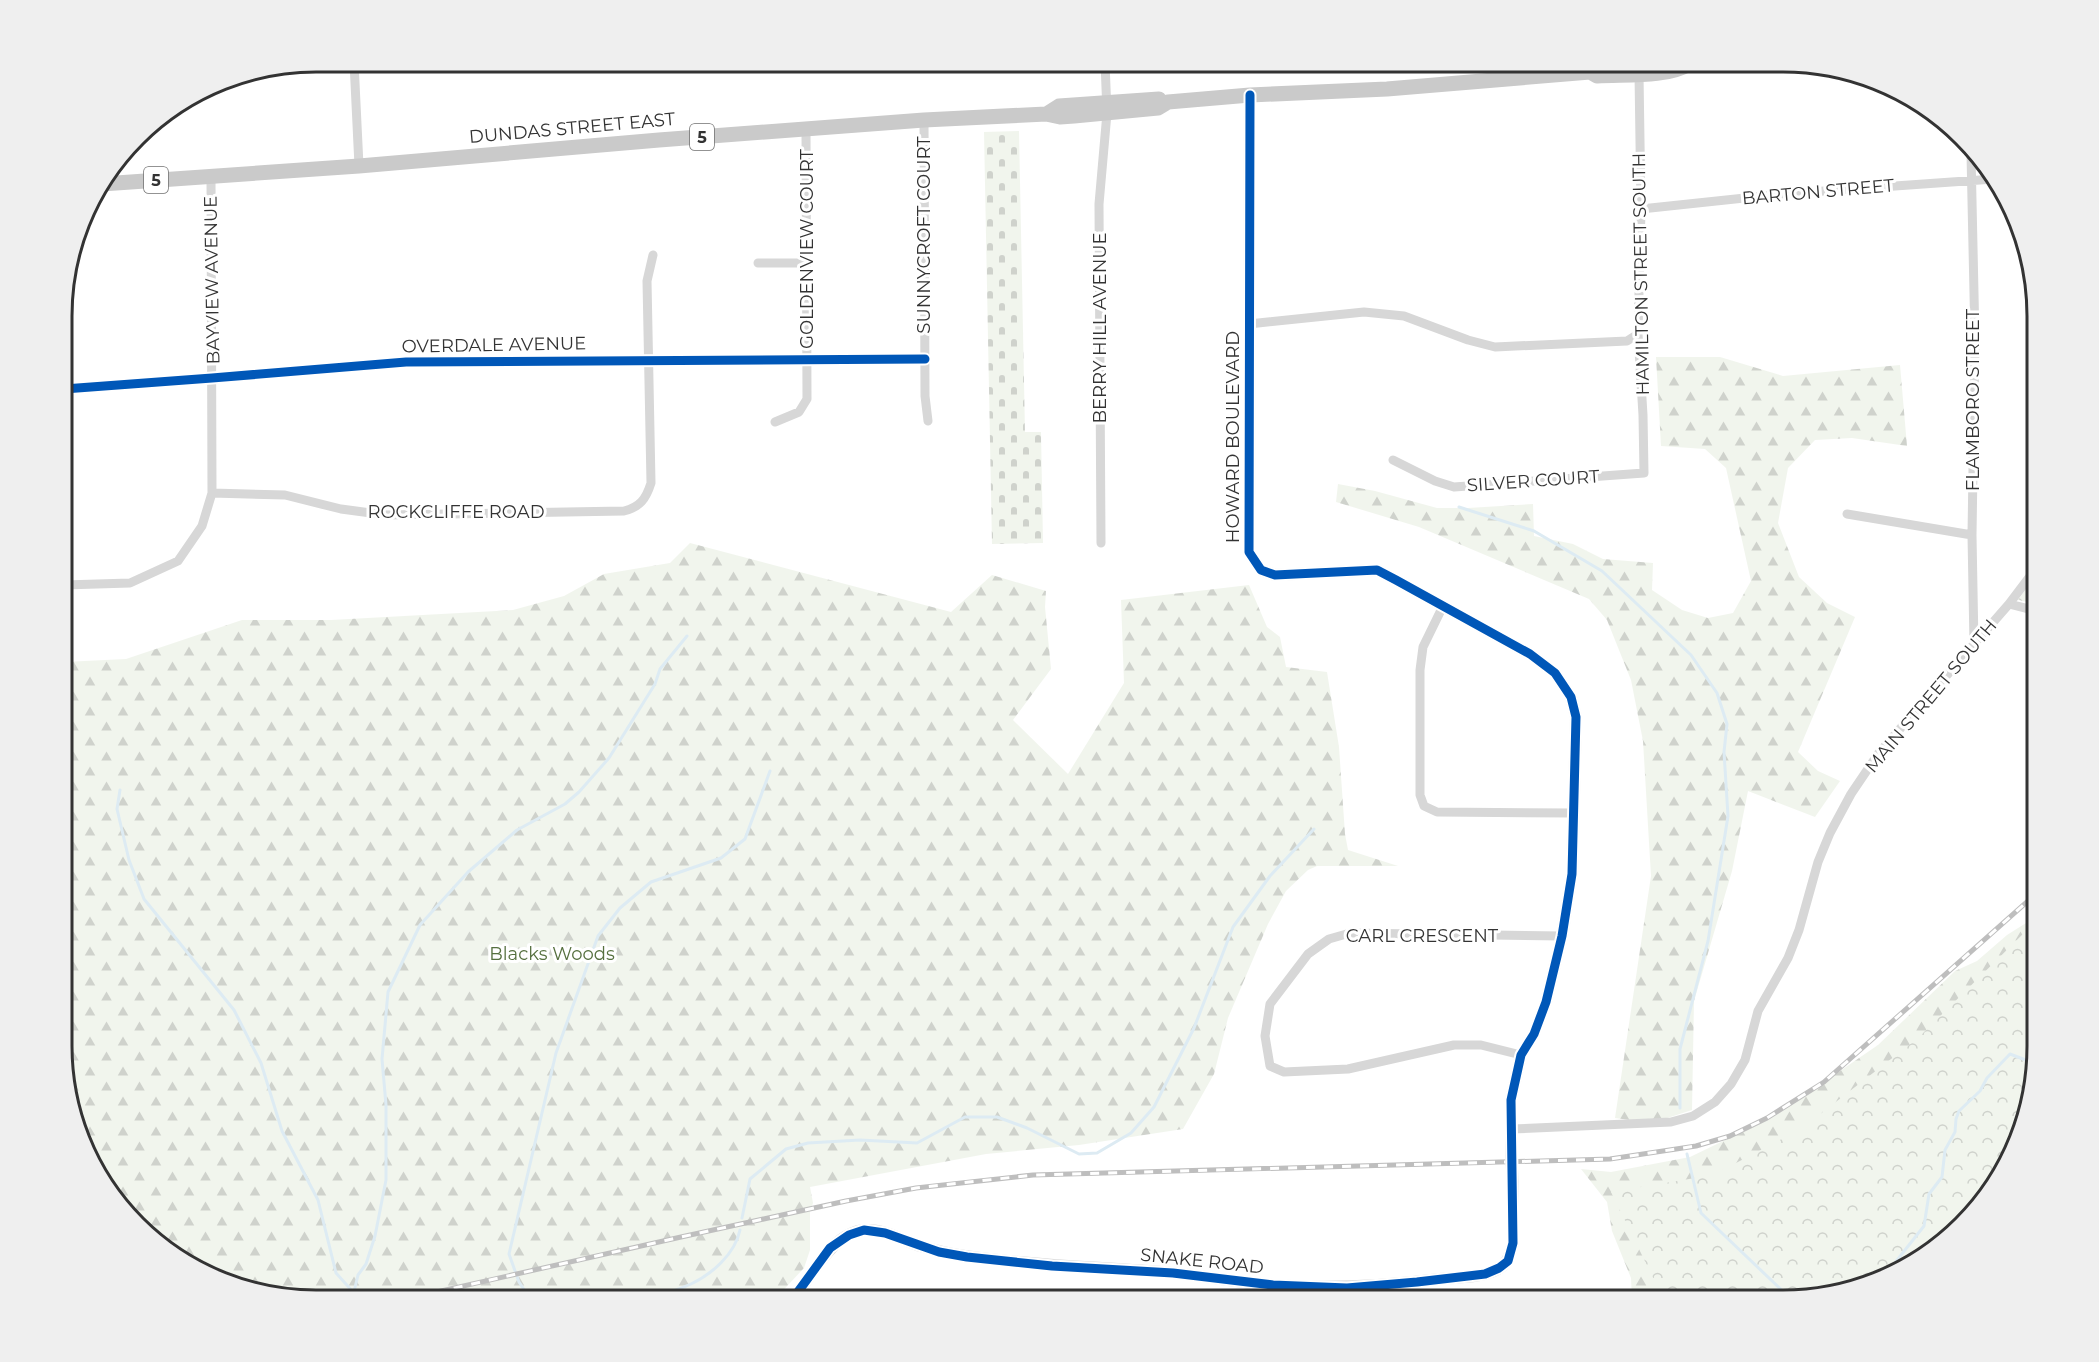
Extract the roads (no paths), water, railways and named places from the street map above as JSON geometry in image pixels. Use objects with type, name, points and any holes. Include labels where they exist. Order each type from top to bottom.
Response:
[{"type":"main road","name":"DUNDAS STREET EAST","points":[[111,183],[359,166],[924,120],[1046,114],[1059,106],[1107,107],[1158,98],[1168,102],[1250,95],[1387,89],[1590,72]]},
{"type":"street","points":[[354,72],[359,166]]},
{"type":"street","name":"BERRY HILL AVENUE","points":[[1101,543],[1099,204],[1107,107],[1105,72]]},
{"type":"street","name":"HAMILTON STREET SOUTH","points":[[1639,72],[1641,209],[1638,334],[1644,473]]},
{"type":"street","name":"HOWARD BOULEVARD","points":[[1250,95],[1249,552],[1261,570],[1275,575],[1377,570],[1530,654],[1555,673],[1571,697],[1576,717],[1572,874],[1562,936],[1546,1002],[1534,1034],[1521,1054]]},
{"type":"street","name":"SUNNYCROFT COURT","points":[[924,120],[925,359],[928,421]]},
{"type":"street","name":"GOLDENVIEW COURT","points":[[775,422],[795,414],[804,406],[807,395],[806,130]]},
{"type":"street","name":"FLAMBORO STREET","points":[[1971,160],[1975,340],[1972,535],[1974,645]]},
{"type":"street","name":"BAYVIEW AVENUE","points":[[211,176],[212,493]]},
{"type":"street","name":"BARTON STREET","points":[[1641,209],[1792,194],[1986,180]]},
{"type":"street","points":[[649,359],[646,281],[653,255]]},
{"type":"street","points":[[758,263],[807,263]]},
{"type":"street","points":[[1249,324],[1364,312],[1404,316],[1468,340],[1495,347],[1627,341],[1638,334]]},
{"type":"street","name":"ROCKCLIFFE ROAD","points":[[212,493],[285,495],[341,509],[386,515],[624,511],[637,508],[647,496],[651,483],[649,359]]},
{"type":"street","name":"OVERDALE AVENUE","points":[[72,387],[406,362],[925,359]]},
{"type":"street","name":"SILVER COURT","points":[[1392,460],[1435,481],[1454,487],[1644,473]]},
{"type":"street","points":[[72,585],[130,583],[178,561],[202,526],[212,493]]},
{"type":"street","points":[[1847,514],[1972,535]]},
{"type":"street","name":"MAIN STREET SOUTH","points":[[1512,1129],[1671,1122],[1694,1116],[1715,1102],[1731,1084],[1745,1060],[1758,1011],[1788,958],[1799,930],[1818,862],[1851,794],[1878,754],[1974,645],[2027,580]]},
{"type":"street","points":[[2009,604],[2027,608]]},
{"type":"street","points":[[1443,606],[1423,647],[1420,670],[1420,795],[1424,806],[1437,812],[1572,813]]},
{"type":"street","name":"CARL CRESCENT","points":[[1521,1054],[1481,1045],[1454,1045],[1348,1069],[1284,1072],[1270,1066],[1264,1036],[1270,1004],[1308,954],[1329,939],[1350,933],[1562,936]]},
{"type":"street","name":"SNAKE ROAD","points":[[799,1290],[830,1248],[849,1235],[864,1230],[885,1233],[939,1252],[967,1257],[1052,1266],[1173,1273],[1272,1285],[1347,1287],[1485,1274],[1508,1261],[1513,1243],[1511,1100],[1521,1054]]},
{"type":"waterway","points":[[1459,507],[1534,531],[1602,571],[1691,655],[1717,693],[1727,724],[1724,752],[1728,816],[1708,941],[1680,1049],[1680,1108]]},
{"type":"waterway","points":[[354,1290],[358,1275],[366,1264],[375,1236],[386,1180],[386,1105],[382,1059],[388,992],[420,925],[468,872],[517,830],[565,804],[579,792],[609,758],[655,684],[660,669],[687,636]]},
{"type":"waterway","points":[[524,1290],[509,1254],[556,1053],[598,936],[620,908],[651,882],[721,858],[745,839],[770,771]]},
{"type":"waterway","points":[[120,790],[117,809],[129,860],[144,899],[234,1010],[261,1063],[282,1131],[318,1200],[336,1273],[351,1290]]},
{"type":"waterway","points":[[742,1218],[750,1179],[786,1149],[808,1143],[860,1140],[917,1143],[965,1117],[997,1117],[1027,1128],[1079,1154],[1097,1153],[1131,1133],[1154,1107],[1194,1028],[1233,927],[1270,876],[1314,829]]},
{"type":"waterway","points":[[1895,1263],[1924,1226],[1929,1194],[1942,1177],[1945,1150],[1955,1132],[1959,1111],[1980,1091],[1987,1078],[2010,1054],[2026,1060]]},
{"type":"waterway","points":[[1687,1154],[1701,1213],[1782,1290]]},
{"type":"waterway","points":[[675,1290],[707,1275],[722,1262],[733,1247],[740,1230]]},
{"type":"railway","points":[[445,1290],[846,1201],[916,1188],[1033,1175],[1610,1159],[1696,1146],[1730,1136],[1767,1118],[1824,1082],[2027,902]]},
{"type":"park label","name":"Blacks Woods","points":[[552,954]]}]
